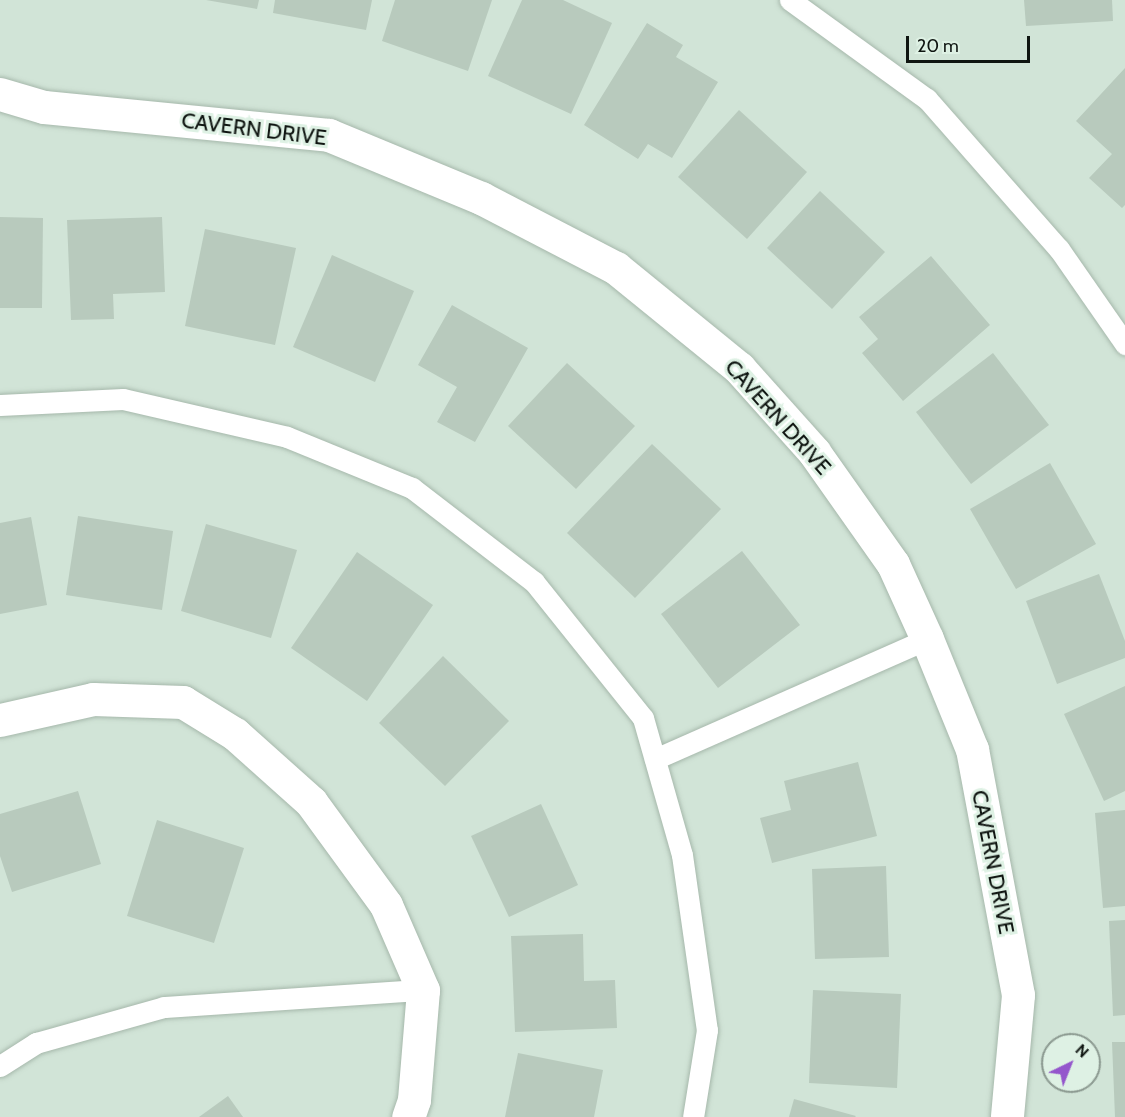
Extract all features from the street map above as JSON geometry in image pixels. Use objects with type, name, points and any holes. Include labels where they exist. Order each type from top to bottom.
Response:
[{"type":"street","name":"CAVERN DRIVE","points":[[0,94],[44,107],[329,135],[481,198],[616,268],[739,368],[814,452],[893,564],[927,639],[972,749],[1018,995],[1007,1117]]},
{"type":"street","points":[[0,720],[93,699],[183,702],[235,734],[310,802],[386,905],[423,990],[414,1100],[408,1117]]},
{"type":"lane","points":[[790,0],[927,99],[1059,249],[1125,344]]},
{"type":"lane","points":[[0,405],[123,399],[287,437],[412,488],[534,582],[643,718],[682,855],[707,1030],[693,1117]]},
{"type":"lane","points":[[655,759],[927,639]]},
{"type":"lane","points":[[0,1066],[36,1043],[164,1006],[423,990]]},
{"type":"building","points":[[206,0],[259,0],[257,9]]},
{"type":"building","points":[[275,0],[372,0],[366,30],[273,13]]},
{"type":"building","points":[[395,0],[492,0],[468,71],[382,41]]},
{"type":"building","points":[[522,0],[563,0],[612,23],[571,114],[488,76]]},
{"type":"building","points":[[1024,0],[1112,0],[1113,21],[1026,26]]},
{"type":"building","points":[[647,23],[683,45],[676,57],[718,82],[672,158],[648,144],[638,159],[584,125]]},
{"type":"building","points":[[1125,68],[1125,205],[1122,208],[1089,178],[1112,154],[1076,121]]},
{"type":"building","points":[[739,110],[807,172],[747,239],[678,177]]},
{"type":"building","points":[[820,191],[885,252],[832,309],[767,248]]},
{"type":"building","points":[[0,217],[43,218],[42,308],[0,308]]},
{"type":"building","points":[[162,217],[165,292],[113,294],[114,319],[71,320],[67,220]]},
{"type":"building","points":[[205,229],[296,248],[275,345],[185,326]]},
{"type":"building","points":[[332,255],[414,291],[375,382],[293,347]]},
{"type":"building","points":[[931,256],[990,325],[903,401],[862,353],[878,339],[859,317]]},
{"type":"building","points":[[452,305],[528,348],[475,442],[437,422],[457,387],[418,365]]},
{"type":"building","points":[[993,353],[1049,425],[971,484],[916,412]]},
{"type":"building","points":[[567,363],[635,426],[576,489],[508,426]]},
{"type":"building","points":[[652,444],[721,509],[635,598],[567,533]]},
{"type":"building","points":[[1050,463],[1096,544],[1016,589],[970,509]]},
{"type":"building","points":[[78,516],[173,531],[162,610],[66,595]]},
{"type":"building","points":[[31,517],[47,605],[0,614],[0,523]]},
{"type":"building","points":[[206,524],[297,550],[271,638],[181,611]]},
{"type":"building","points":[[742,551],[800,625],[718,688],[661,614]]},
{"type":"building","points":[[357,552],[433,605],[367,701],[291,648]]},
{"type":"building","points":[[1099,574],[1125,641],[1125,658],[1057,684],[1026,601]]},
{"type":"building","points":[[443,656],[509,721],[445,786],[379,723]]},
{"type":"building","points":[[1125,686],[1125,791],[1104,801],[1064,714]]},
{"type":"building","points":[[858,762],[877,836],[772,863],[760,818],[791,810],[784,781]]},
{"type":"building","points":[[78,791],[101,864],[12,892],[0,856],[0,814]]},
{"type":"building","points":[[541,804],[578,885],[509,917],[471,836]]},
{"type":"building","points":[[1125,810],[1125,906],[1103,908],[1095,813]]},
{"type":"building","points":[[157,820],[244,848],[214,943],[127,916]]},
{"type":"building","points":[[886,866],[889,957],[815,959],[812,869]]},
{"type":"building","points":[[1125,920],[1125,1015],[1113,1016],[1109,921]]},
{"type":"building","points":[[583,934],[584,981],[615,980],[617,1028],[515,1032],[511,936]]},
{"type":"building","points":[[813,990],[901,994],[897,1088],[809,1083]]},
{"type":"building","points":[[1112,1042],[1125,1042],[1125,1117],[1115,1117]]},
{"type":"building","points":[[518,1053],[603,1070],[594,1117],[505,1117]]},
{"type":"building","points":[[228,1096],[243,1117],[199,1117]]},
{"type":"building","points":[[794,1099],[856,1116],[789,1117]]}]
